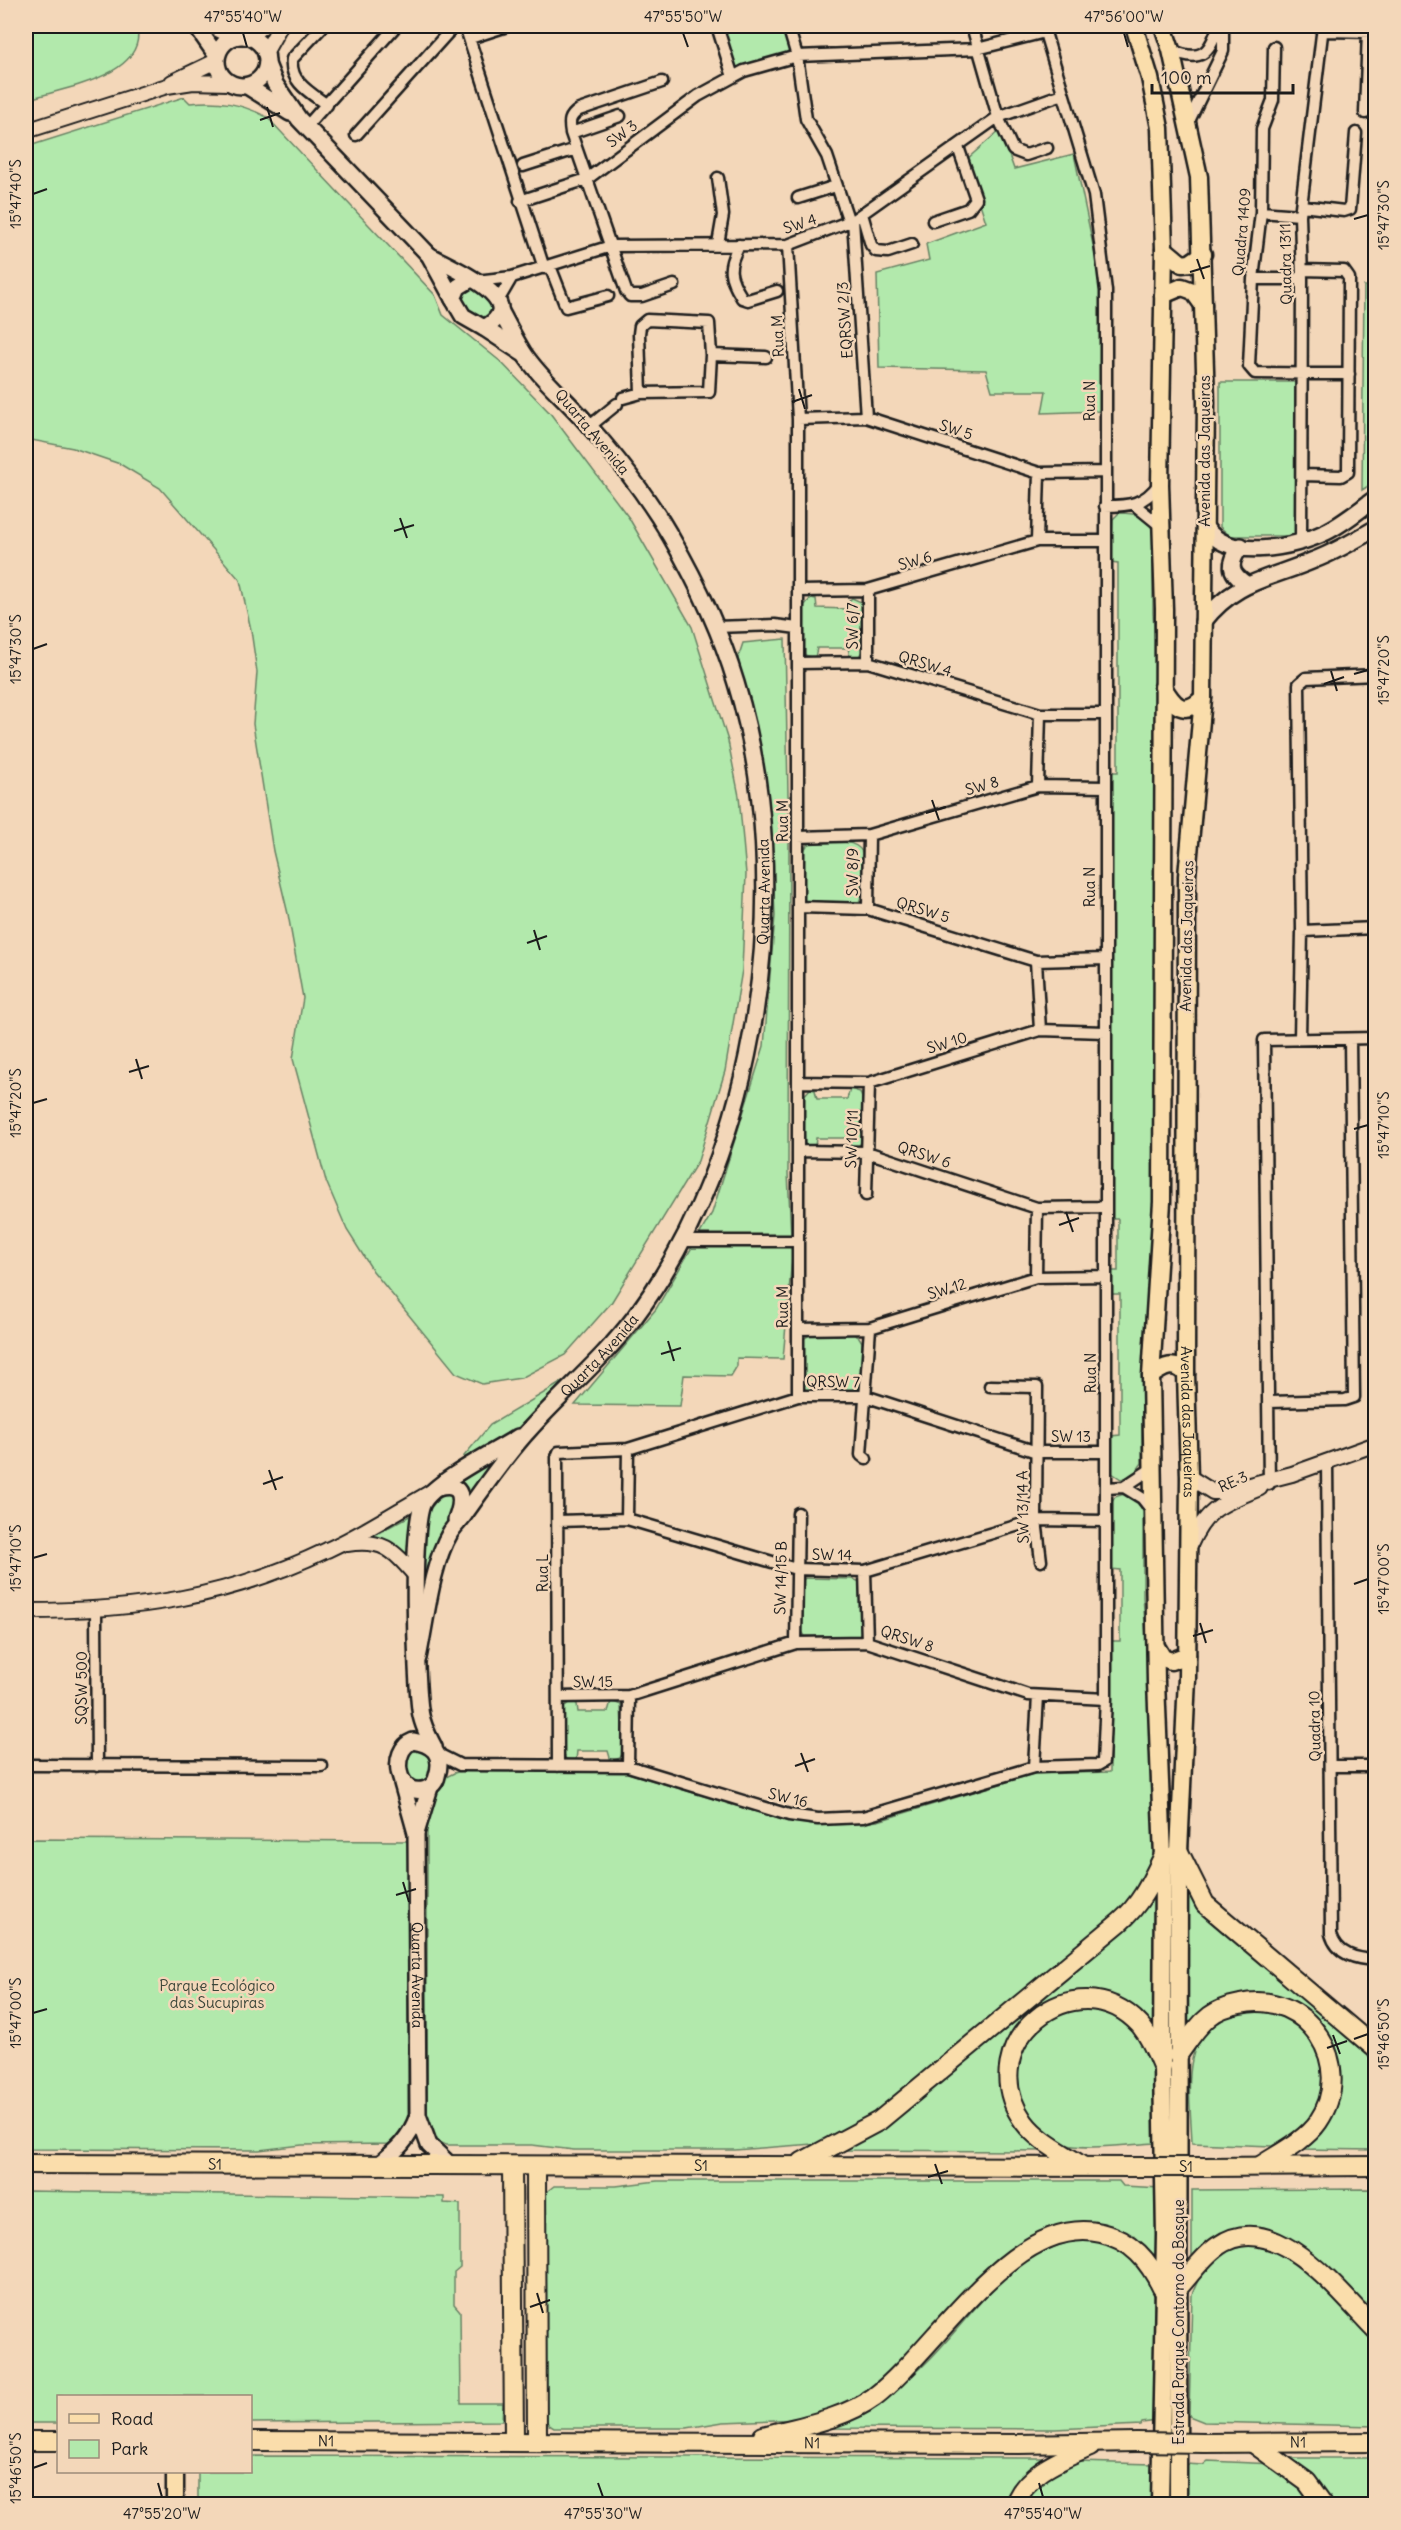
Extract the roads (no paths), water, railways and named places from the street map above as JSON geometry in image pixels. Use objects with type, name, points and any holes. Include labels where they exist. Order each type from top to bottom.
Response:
[{"type":"highway","points":[[799,2164],[879,2121],[1120,1922],[1133,1910],[1171,1855],[1205,1904],[1376,2049]]},
{"type":"highway","points":[[1178,2055],[1210,2015],[1225,2007],[1259,2000],[1294,2011],[1317,2031],[1326,2049],[1331,2068],[1331,2090],[1326,2107],[1317,2124],[1302,2138],[1260,2166]]},
{"type":"highway","points":[[1082,2166],[1037,2136],[1024,2123],[1016,2108],[1010,2090],[1009,2067],[1020,2034],[1034,2019],[1052,2007],[1072,2001],[1098,2001],[1120,2009],[1139,2024],[1151,2040],[1162,2066]]},
{"type":"highway","name":"S1","points":[[26,2164],[1376,2166]]},
{"type":"highway","points":[[512,2166],[514,2440]]},
{"type":"highway","points":[[536,2166],[537,2440]]},
{"type":"highway","points":[[514,2227],[536,2231]]},
{"type":"highway","points":[[735,2443],[834,2417],[872,2398],[898,2376],[993,2276],[1031,2247],[1052,2235],[1080,2230],[1109,2234],[1122,2240],[1133,2247],[1171,2287],[1209,2253],[1230,2240],[1258,2237],[1273,2240],[1293,2250],[1306,2261],[1376,2330]]},
{"type":"highway","points":[[513,2370],[522,2378],[535,2372]]},
{"type":"highway","points":[[26,2441],[57,2441]]},
{"type":"highway","name":"N1","points":[[252,2441],[1376,2442]]},
{"type":"highway","points":[[1016,2505],[1031,2480],[1049,2466],[1098,2443]]},
{"type":"highway","points":[[1253,2443],[1307,2482],[1323,2505]]},
{"type":"main road","points":[[196,26],[217,58],[222,77],[228,82],[247,86],[303,123]]},
{"type":"main road","points":[[212,26],[257,41],[275,84],[303,123],[429,255],[463,316],[484,328],[498,318],[500,306],[491,291],[429,255]]},
{"type":"main road","name":"Avenida das Jaqueiras","points":[[1134,26],[1150,78],[1160,128],[1164,249],[1160,484],[1163,687],[1162,1202],[1151,1376],[1157,1648],[1171,1855]]},
{"type":"main road","name":"Avenida das Jaqueiras","points":[[1163,26],[1171,50],[1199,177],[1206,402],[1203,698],[1187,876],[1186,1374],[1189,1477],[1186,1552],[1187,1655],[1171,1855]]},
{"type":"main road","points":[[217,58],[222,46],[241,37]]},
{"type":"main road","points":[[247,86],[260,78],[266,59]]},
{"type":"main road","points":[[1164,249],[1182,264],[1203,255]]},
{"type":"main road","points":[[453,298],[458,287],[473,280]]},
{"type":"main road","points":[[1163,295],[1182,287],[1193,291],[1203,304]]},
{"type":"main road","name":"Quarta Avenida","points":[[500,306],[525,355]]},
{"type":"main road","name":"Quarta Avenida","points":[[418,1658],[438,1565],[449,1534],[528,1431],[596,1362],[634,1318],[683,1241],[710,1179],[738,1096],[760,986],[764,928],[764,873],[759,800],[747,725],[735,681],[714,627],[670,536],[644,495],[590,426],[525,355],[484,328]]},
{"type":"main road","points":[[1205,527],[1217,541],[1241,546],[1260,548],[1300,542],[1347,520],[1376,498]]},
{"type":"main road","points":[[1347,520],[1348,533],[1354,540]]},
{"type":"main road","points":[[1203,622],[1219,603],[1246,584],[1315,560],[1375,530]]},
{"type":"main road","points":[[1241,546],[1234,557],[1231,568],[1233,574],[1246,584]]},
{"type":"main road","points":[[1163,687],[1174,704],[1185,709],[1195,706],[1203,698]]},
{"type":"main road","points":[[1151,1376],[1162,1367],[1173,1365],[1180,1367],[1186,1374]]},
{"type":"main road","name":"Quarta Avenida","points":[[435,1750],[420,1711],[415,1543],[420,1511],[424,1501],[438,1488],[528,1431]]},
{"type":"main road","points":[[438,1488],[447,1485],[457,1489],[461,1499],[449,1534]]},
{"type":"main road","points":[[1157,1648],[1163,1658],[1171,1661],[1178,1661],[1187,1655]]},
{"type":"main road","name":"Quarta Avenida","points":[[405,1744],[420,1711]]},
{"type":"main road","points":[[413,1741],[428,1743],[435,1750],[433,1783],[411,1790],[402,1783],[399,1760],[405,1744],[413,1741]]},
{"type":"main road","name":"Quarta Avenida","points":[[377,2166],[402,2145],[413,2130],[418,2115],[416,1833],[402,1783]]},
{"type":"main road","name":"Quarta Avenida","points":[[416,1833],[433,1783]]},
{"type":"main road","name":"Estrada Parque Contorno do Bosque","points":[[1160,2505],[1171,2287],[1178,2055],[1171,1855]]},
{"type":"main road","name":"Estrada Parque Contorno do Bosque","points":[[1171,1855],[1162,2066],[1165,2235],[1171,2287],[1178,2505]]},
{"type":"main road","name":"Quarta Avenida","points":[[418,2115],[429,2145],[451,2166]]},
{"type":"main road","points":[[175,2473],[175,2505]]},
{"type":"street","points":[[241,37],[263,26]]},
{"type":"street","points":[[266,59],[279,26]]},
{"type":"street","points":[[322,26],[292,59],[291,64],[294,77],[300,85],[327,105]]},
{"type":"street","points":[[303,123],[327,105],[396,26]]},
{"type":"street","points":[[356,135],[454,26]]},
{"type":"street","points":[[465,26],[520,201],[566,308],[608,297]]},
{"type":"street","points":[[470,38],[507,26]]},
{"type":"street","points":[[717,26],[733,77]]},
{"type":"street","points":[[788,26],[797,56],[806,119],[827,156],[836,186],[854,219],[876,251],[888,252],[912,244]]},
{"type":"street","points":[[972,26],[998,117],[1016,153],[1026,155],[1047,148]]},
{"type":"street","points":[[1171,50],[1184,56],[1203,54],[1209,48],[1218,26]]},
{"type":"street","points":[[1188,123],[1222,51],[1223,26]]},
{"type":"street","name":"Quadra 1311","points":[[1300,542],[1301,210],[1324,28],[1372,32],[1365,113]]},
{"type":"street","name":"SW 3","points":[[520,201],[587,179],[698,96],[733,77],[797,56],[977,49],[1044,29]]},
{"type":"street","name":"Rua N","points":[[1044,29],[1094,195],[1106,291],[1105,1757]]},
{"type":"street","name":"Quadra 1409","points":[[1274,47],[1273,100],[1262,129],[1261,212],[1252,279],[1249,366],[1255,373],[1302,375]]},
{"type":"street","points":[[167,86],[217,58]]},
{"type":"street","points":[[26,131],[167,86],[193,82],[228,82]]},
{"type":"street","points":[[662,82],[579,110],[571,116],[571,133],[630,296],[642,296],[674,285]]},
{"type":"street","name":"SW 4","points":[[473,280],[512,277],[611,246],[788,245],[854,219],[998,117],[1063,94]]},
{"type":"street","points":[[571,133],[620,116]]},
{"type":"street","points":[[1261,212],[1350,209],[1356,133]]},
{"type":"street","points":[[933,221],[968,209],[976,200],[958,147]]},
{"type":"street","points":[[523,166],[576,149]]},
{"type":"street","points":[[718,178],[723,207],[718,244]]},
{"type":"street","points":[[798,198],[836,186]]},
{"type":"street","name":"EQRSW 2/3","points":[[854,219],[866,417]]},
{"type":"street","points":[[739,245],[729,263],[729,270],[742,298],[748,300],[777,291]]},
{"type":"street","name":"Rua M","points":[[788,245],[798,419],[798,1396]]},
{"type":"street","points":[[1252,279],[1348,274],[1348,472],[1341,476],[1302,475]]},
{"type":"street","points":[[500,306],[512,277]]},
{"type":"street","points":[[590,426],[620,401],[641,393],[709,392],[711,324],[706,321],[647,320],[640,326],[641,393]]},
{"type":"street","points":[[711,355],[766,357]]},
{"type":"street","points":[[1302,375],[1348,374]]},
{"type":"street","name":"SW 5","points":[[798,419],[866,417],[1039,473],[1105,472]]},
{"type":"street","points":[[1037,541],[1039,473]]},
{"type":"street","points":[[1105,506],[1135,505],[1148,498],[1160,484]]},
{"type":"street","points":[[1135,505],[1162,527]]},
{"type":"street","name":"SW 6","points":[[799,591],[868,590],[1037,541],[1105,541]]},
{"type":"street","name":"SW 6/7","points":[[868,590],[868,662]]},
{"type":"street","points":[[714,627],[774,625],[798,628]]},
{"type":"street","name":"QRSW 4","points":[[798,663],[868,662],[1040,714],[1105,714]]},
{"type":"street","points":[[1300,1038],[1302,931],[1299,684],[1306,678],[1376,675]]},
{"type":"street","points":[[1038,786],[1040,714]]},
{"type":"street","name":"SW 8","points":[[798,837],[868,835],[1038,786],[1105,787]]},
{"type":"street","name":"SW 8/9","points":[[868,835],[868,909]]},
{"type":"street","name":"QRSW 5","points":[[798,907],[868,909],[1036,961],[1105,959]]},
{"type":"street","points":[[1302,931],[1376,928]]},
{"type":"street","points":[[1036,961],[1040,1030]]},
{"type":"street","name":"SW 10","points":[[798,1082],[869,1083],[1040,1030],[1105,1032]]},
{"type":"street","points":[[1273,1480],[1269,1402],[1264,1040],[1376,1038]]},
{"type":"street","points":[[1269,1402],[1345,1400],[1354,1397],[1350,1039]]},
{"type":"street","name":"SW 10/11","points":[[866,1195],[869,1083]]},
{"type":"street","name":"QRSW 6","points":[[798,1151],[867,1152],[1037,1208],[1106,1207]]},
{"type":"street","points":[[1036,1277],[1037,1208]]},
{"type":"street","points":[[683,1241],[798,1241]]},
{"type":"street","name":"SW 12","points":[[798,1329],[870,1328],[1036,1277],[1106,1276]]},
{"type":"street","points":[[866,1459],[861,1455],[870,1328]]},
{"type":"street","name":"SW 13/14 A","points":[[990,1386],[1038,1387],[1036,1520],[1041,1561]]},
{"type":"street","name":"QRSW 7","points":[[628,1449],[798,1396],[865,1396],[1037,1452]]},
{"type":"street","name":"RE 3","points":[[1186,1552],[1204,1518],[1221,1505],[1273,1480],[1376,1444]]},
{"type":"street","points":[[627,1520],[628,1449]]},
{"type":"street","name":"Rua L","points":[[558,1766],[558,1453],[564,1450],[628,1449]]},
{"type":"street","name":"SW 13","points":[[1037,1452],[1106,1452]]},
{"type":"street","name":"Quadra 10","points":[[1327,1461],[1331,1934],[1336,1945],[1345,1954],[1359,1959],[1376,1960]]},
{"type":"street","points":[[1106,1488],[1124,1487],[1154,1466]]},
{"type":"street","name":"RE 3","points":[[1189,1477],[1213,1492],[1273,1480]]},
{"type":"street","points":[[1124,1487],[1142,1498],[1154,1513]]},
{"type":"street","points":[[26,1611],[96,1611],[162,1603],[228,1589],[299,1563],[339,1545],[438,1488]]},
{"type":"street","name":"SW 14/15 B","points":[[796,1643],[798,1514]]},
{"type":"street","name":"SW 14","points":[[558,1521],[627,1520],[796,1569],[865,1571],[1036,1520],[1106,1521]]},
{"type":"street","points":[[339,1545],[366,1541],[386,1546],[416,1575]]},
{"type":"street","points":[[865,1571],[867,1642]]},
{"type":"street","name":"SQSW 500","points":[[96,1611],[97,1766]]},
{"type":"street","name":"QRSW 8","points":[[629,1696],[796,1643],[867,1642],[1038,1696],[1106,1699]]},
{"type":"street","points":[[628,1766],[629,1696]]},
{"type":"street","name":"SW 15","points":[[558,1697],[629,1696]]},
{"type":"street","points":[[1034,1767],[1038,1696]]},
{"type":"street","name":"SW 16","points":[[435,1750],[460,1765],[628,1766],[789,1815],[818,1819],[863,1817],[1034,1767],[1098,1765],[1105,1757]]},
{"type":"street","points":[[26,1765],[322,1766]]},
{"type":"street","points":[[433,1783],[460,1765]]},
{"type":"street","points":[[1330,1766],[1376,1766]]},
{"type":"park label","name":"Parque Ecológico das Sucupiras","points":[[217,1994]]}]
